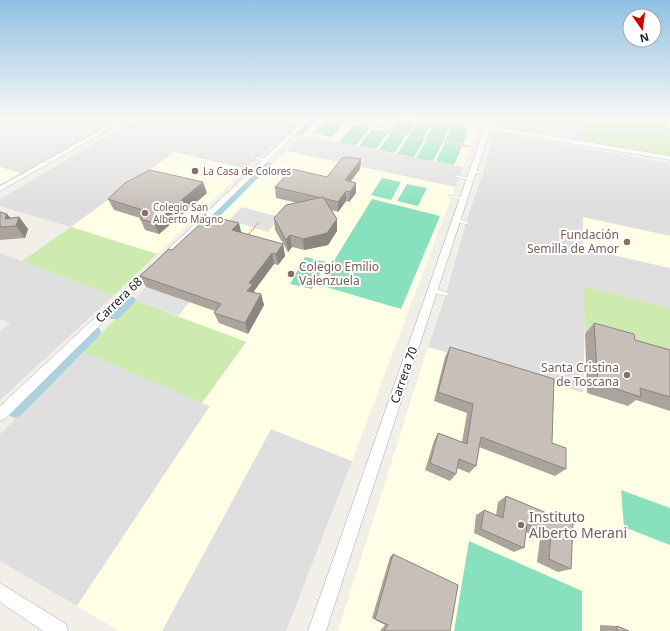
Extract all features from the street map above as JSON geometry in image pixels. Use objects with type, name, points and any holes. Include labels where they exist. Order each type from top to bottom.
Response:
[{"type":"street","points":[[0,189],[72,148]]},
{"type":"street","name":"Carrera 68","points":[[0,415],[273,148]]},
{"type":"street","name":"Carrera 70","points":[[318,631],[432,291],[461,221],[457,198],[475,174],[482,148]]},
{"type":"street","points":[[621,148],[670,158]]},
{"type":"street","points":[[0,592],[59,631]]},
{"type":"lane","points":[[457,176],[475,174]]},
{"type":"lane","points":[[432,291],[446,294]]},
{"type":"path","points":[[244,239],[259,222]]},
{"type":"shaded area","points":[[0,148],[65,148],[21,173],[0,167]]},
{"type":"shaded area","points":[[87,148],[269,148],[246,169],[174,152],[71,227],[0,206],[0,199]]},
{"type":"shaded area","points":[[289,148],[370,148],[463,167],[455,187],[287,151]]},
{"type":"shaded area","points":[[372,148],[470,148],[463,167]]},
{"type":"shaded area","points":[[490,148],[586,148],[668,163],[670,168],[670,236],[583,218],[583,248],[670,268],[670,308],[584,286],[584,393],[428,347],[446,294],[467,219],[483,173]]},
{"type":"shaded area","points":[[287,151],[455,187],[352,461],[271,429],[162,631],[119,631],[77,606],[210,406],[202,403],[246,342],[134,300],[220,214]]},
{"type":"shaded area","name":"Colegio San Alberto Magno","points":[[174,152],[246,169],[157,254],[71,227]]},
{"type":"shaded area","points":[[0,167],[21,173],[0,185]]},
{"type":"shaded area","points":[[242,207],[280,217],[268,232],[229,220]]},
{"type":"shaded area","name":"Fundación Semilla de Amor","points":[[583,217],[670,236],[670,268],[583,248]]},
{"type":"shaded area","points":[[0,253],[113,296],[0,400],[0,332],[10,323],[0,319]]},
{"type":"shaded area","points":[[146,287],[190,302],[178,316],[134,300]]},
{"type":"shaded area","name":"Instituto Alberto Merani","points":[[585,334],[670,358],[670,631],[338,631],[428,347],[583,393]]},
{"type":"shaded area","points":[[83,352],[210,406],[77,606],[0,561],[0,434]]},
{"type":"shaded area","points":[[271,429],[352,461],[286,631],[162,631]]},
{"type":"green space","points":[[380,148],[398,148],[395,153],[379,150]]},
{"type":"green space","points":[[401,148],[419,148],[414,157],[397,154]]},
{"type":"green space","points":[[422,148],[440,148],[433,161],[416,158]]},
{"type":"green space","points":[[442,148],[461,148],[454,165],[436,161]]},
{"type":"green space","points":[[628,148],[670,148],[670,156]]},
{"type":"green space","points":[[382,178],[401,182],[391,200],[371,195]]},
{"type":"green space","points":[[407,184],[427,188],[418,206],[397,201]]},
{"type":"green space","points":[[372,199],[440,216],[401,309],[319,285]]},
{"type":"green space","points":[[71,227],[157,254],[113,296],[22,261]]},
{"type":"green space","points":[[305,257],[326,262],[312,289],[290,284]]},
{"type":"green space","points":[[583,286],[670,308],[670,358],[585,334]]},
{"type":"green space","points":[[134,300],[246,342],[202,403],[83,352]]},
{"type":"green space","points":[[621,490],[670,508],[670,545],[624,527]]},
{"type":"green space","points":[[469,541],[582,591],[582,631],[454,631]]},
{"type":"building","points":[[347,157],[361,159],[345,180],[356,183],[350,192],[346,191],[338,202],[323,197],[321,198],[275,187],[292,169],[327,177],[342,158]]},
{"type":"building","points":[[150,170],[203,182],[154,223],[140,219],[149,212],[108,199],[125,183]]},
{"type":"building","points":[[323,197],[337,219],[327,233],[303,239],[290,235],[286,240],[274,218],[286,205]]},
{"type":"building","points":[[0,212],[7,214],[5,219],[19,217],[16,226],[0,227]]},
{"type":"building","points":[[205,215],[239,223],[232,230],[283,244],[276,254],[272,253],[249,283],[253,284],[247,291],[261,294],[245,323],[214,313],[221,304],[140,276],[169,249],[172,250],[200,224]]},
{"type":"building","name":"Santa Cristina de Toscana","points":[[594,323],[634,334],[635,340],[670,350],[670,397],[640,388],[641,397],[598,383]]},
{"type":"building","points":[[450,347],[554,379],[552,443],[566,448],[566,469],[481,437],[476,466],[459,459],[456,474],[430,463],[438,433],[467,444],[473,404],[438,392]]},
{"type":"building","points":[[506,496],[573,524],[571,569],[549,559],[551,535],[527,524],[524,548],[481,529],[484,510],[503,518]]},
{"type":"building","points":[[393,554],[458,585],[450,631],[384,631],[388,625],[375,619]]},
{"type":"building","points":[[617,626],[629,631],[617,631]]},
{"type":"waterway","points":[[224,207],[268,164]]},
{"type":"waterway","points":[[203,228],[221,210]]},
{"type":"waterway","points":[[114,316],[130,300]]},
{"type":"waterway","points":[[15,411],[95,332]]},
{"type":"place","name":"La Casa de Colores","points":[[195,171]]},
{"type":"place","name":"Colegio San Alberto Magno","points":[[145,213]]},
{"type":"place","name":"Fundación Semilla de Amor","points":[[627,242]]},
{"type":"place","name":"Colegio Emilio Valenzuela","points":[[291,274]]},
{"type":"place","name":"Santa Cristina de Toscana","points":[[627,375]]},
{"type":"place","name":"Instituto Alberto Merani","points":[[521,525]]}]
